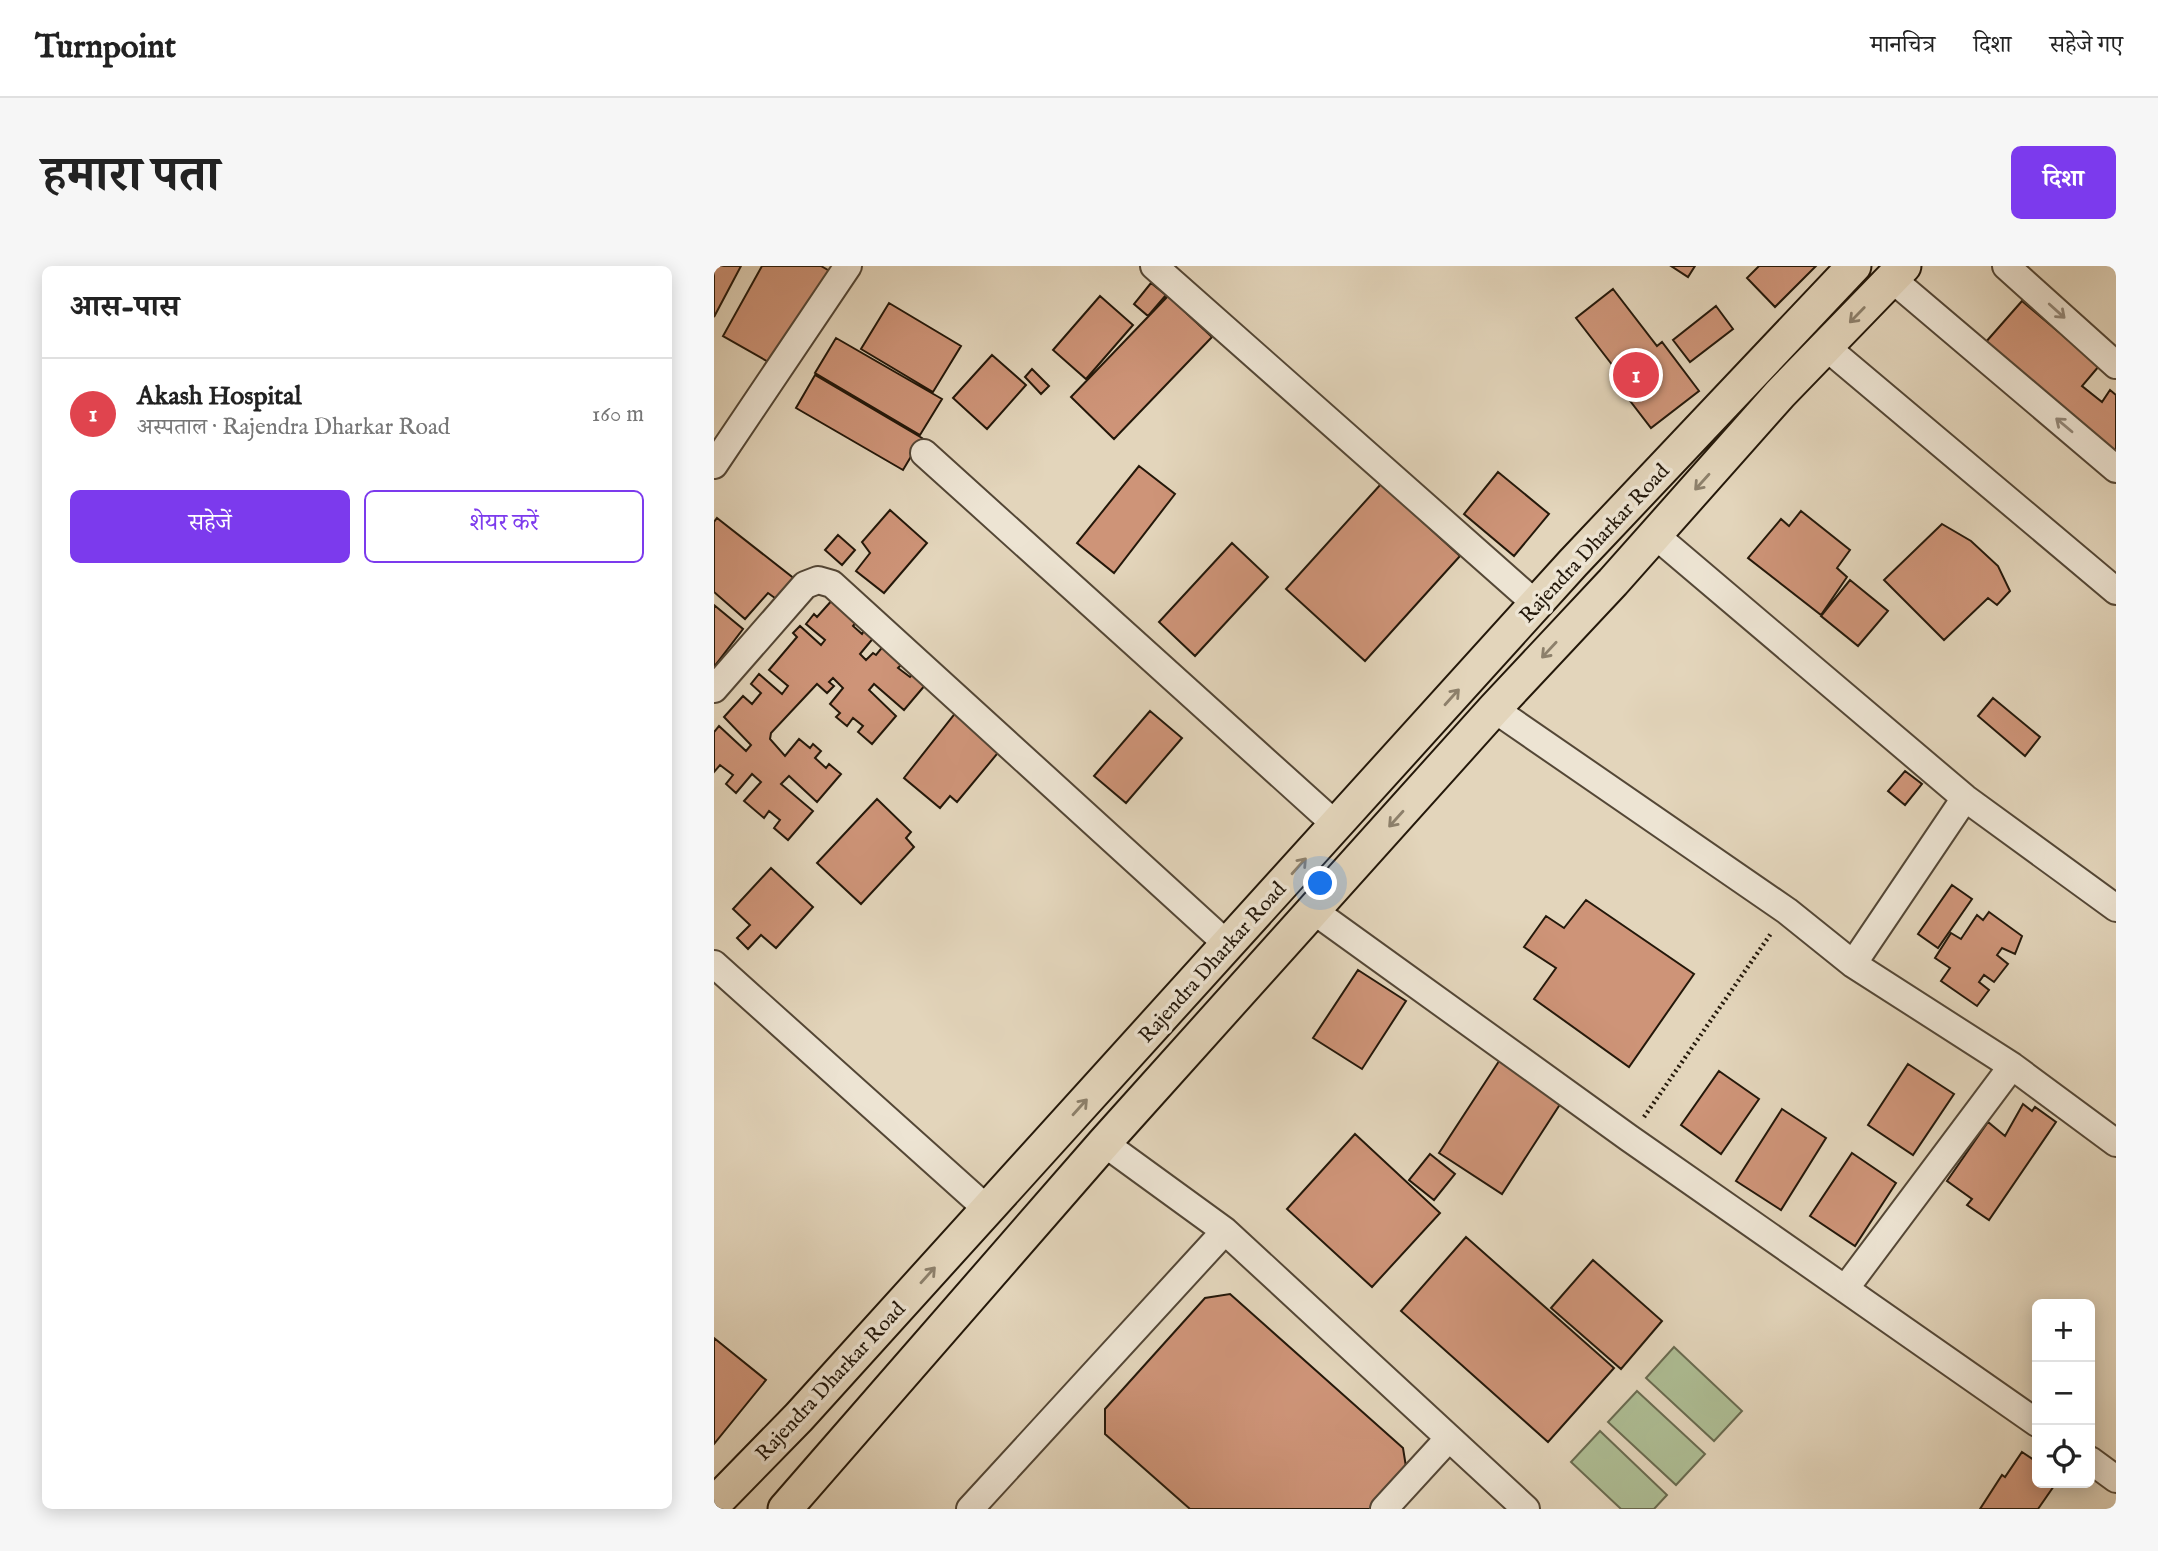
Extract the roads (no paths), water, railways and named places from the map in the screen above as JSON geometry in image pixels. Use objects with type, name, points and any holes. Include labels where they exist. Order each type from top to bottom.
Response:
[{"type":"main road","name":"Rajendra Dharkar Road","points":[[714,1504],[799,1417],[1537,605],[1854,266]]},
{"type":"main road","name":"Rajendra Dharkar Road","points":[[786,1509],[1104,1143],[1494,709],[1655,535],[1780,394],[1898,272]]},
{"type":"street","points":[[714,465],[848,266]]},
{"type":"street","points":[[1154,266],[1537,605]]},
{"type":"street","points":[[2006,266],[2116,365]]},
{"type":"street","points":[[1898,272],[2116,469]]},
{"type":"street","points":[[1826,347],[2116,591]]},
{"type":"street","points":[[1754,372],[1780,394]]},
{"type":"street","points":[[924,453],[1336,825]]},
{"type":"street","points":[[1655,535],[1965,798],[2116,908]]},
{"type":"street","points":[[714,689],[806,585],[818,579],[832,584],[1227,945]]},
{"type":"street","points":[[1494,709],[1787,911],[1853,964],[2012,1066],[2116,1143]]},
{"type":"street","points":[[1853,964],[1965,798]]},
{"type":"street","points":[[1314,911],[1629,1138],[2032,1420]]},
{"type":"street","points":[[714,964],[987,1209]]},
{"type":"street","points":[[1845,1289],[2012,1066]]},
{"type":"street","points":[[1104,1143],[1225,1231],[1526,1509]]},
{"type":"street","points":[[971,1509],[1225,1231]]},
{"type":"street","points":[[1384,1509],[1448,1438]]},
{"type":"street","points":[[2095,1464],[2116,1479]]},
{"type":"place","name":"Akash Hospital","points":[[1636,375]]}]
